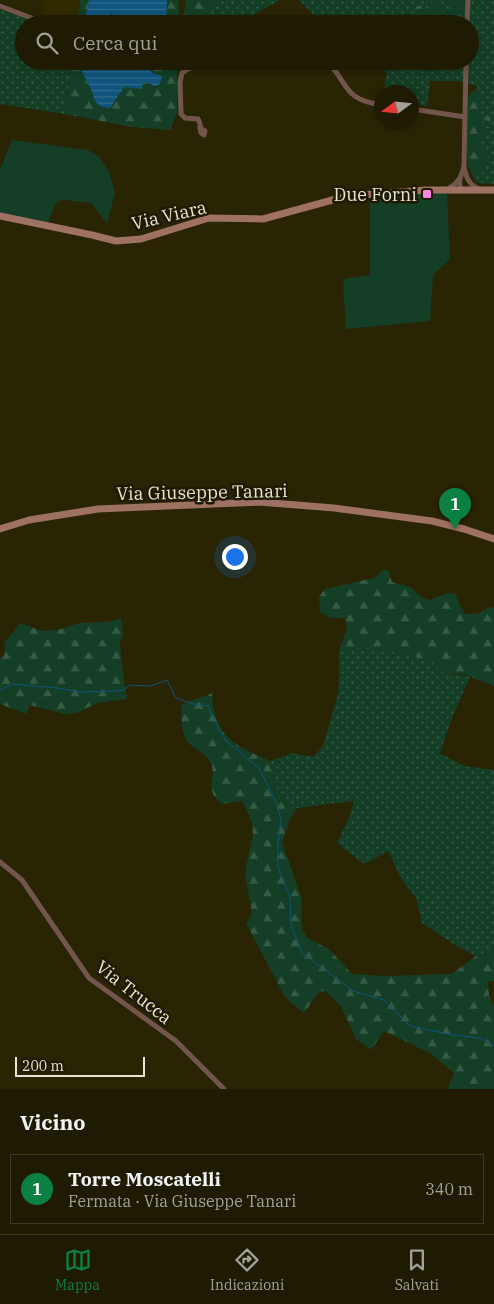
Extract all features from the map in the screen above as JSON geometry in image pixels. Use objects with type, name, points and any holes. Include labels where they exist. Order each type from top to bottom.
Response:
[{"type":"main road","name":"Via Viara","points":[[0,216],[116,241],[141,239],[209,218],[263,218],[347,196],[445,190],[494,190]]},
{"type":"main road","name":"Via Giuseppe Tanari","points":[[0,529],[28,520],[98,509],[260,502],[334,508],[432,521],[494,539]]},
{"type":"street","points":[[467,15],[468,0]]},
{"type":"street","points":[[0,6],[24,15]]},
{"type":"street","points":[[187,70],[182,73],[180,82],[181,114],[185,118],[198,119],[200,128]]},
{"type":"street","points":[[334,70],[353,96],[365,102],[374,104]]},
{"type":"street","points":[[466,70],[464,167],[469,182],[482,190]]},
{"type":"street","points":[[419,111],[465,117]]},
{"type":"street","points":[[445,190],[455,184],[464,167]]},
{"type":"street","points":[[460,177],[460,185],[463,190],[469,182]]},
{"type":"street","name":"Via Trucca","points":[[0,862],[22,880],[89,978],[176,1041],[224,1089]]},
{"type":"shaded area","points":[[44,0],[80,0],[78,15],[43,15]]},
{"type":"green space","points":[[80,0],[178,0],[179,15],[78,15]]},
{"type":"green space","points":[[186,0],[214,0],[207,15],[184,15]]},
{"type":"green space","points":[[214,0],[280,0],[252,15],[207,14]]},
{"type":"green space","points":[[299,0],[494,0],[494,184],[478,183],[473,179],[472,167],[477,86],[459,81],[430,81],[427,106],[419,105],[419,85],[385,85],[387,72],[383,70],[479,70],[479,15],[313,15]]},
{"type":"green space","points":[[434,0],[438,3],[444,14],[448,13],[452,0],[464,0],[464,15],[458,15],[459,6],[458,15],[415,15],[413,10],[420,5],[423,10],[429,8]]},
{"type":"green space","points":[[0,10],[16,15],[15,70],[71,70],[65,114],[0,104]]},
{"type":"green space","points":[[71,70],[177,70],[177,113],[170,130],[131,127],[65,114]]},
{"type":"green space","points":[[479,89],[480,114],[494,117],[490,121],[483,120],[482,129],[489,128],[488,135],[479,143],[490,154],[481,177],[471,173],[467,158],[468,96],[473,91]]},
{"type":"green space","points":[[12,140],[88,150],[99,157],[109,172],[115,193],[107,223],[91,203],[66,200],[58,201],[46,228],[0,219],[0,170]]},
{"type":"green space","points":[[370,192],[447,192],[450,259],[433,275],[430,321],[346,329],[343,285],[345,279],[370,275]]},
{"type":"green space","points":[[383,570],[388,570],[392,582],[410,587],[421,597],[430,600],[447,593],[455,594],[464,614],[477,614],[494,607],[494,686],[466,675],[441,672],[433,662],[405,654],[365,647],[339,650],[347,629],[345,618],[331,618],[320,612],[319,597],[325,589],[374,578]]},
{"type":"green space","points":[[121,618],[123,635],[120,641],[121,659],[127,699],[97,703],[77,713],[64,714],[30,705],[26,714],[0,704],[0,658],[4,656],[5,642],[20,623],[42,631],[57,630],[80,623],[108,622]]},
{"type":"green space","points":[[365,647],[405,654],[433,662],[441,672],[470,677],[453,715],[440,753],[464,766],[494,770],[494,949],[476,956],[458,947],[422,923],[416,898],[402,880],[388,851],[364,864],[337,843],[349,818],[354,801],[297,808],[284,798],[277,788],[270,761],[293,753],[314,756],[323,746],[338,694],[339,650]]},
{"type":"green space","points":[[212,693],[217,720],[221,729],[236,744],[270,761],[277,788],[284,798],[297,808],[290,819],[282,842],[301,897],[302,929],[307,938],[329,949],[352,974],[384,976],[452,974],[476,956],[494,949],[494,981],[488,981],[489,996],[494,1006],[494,1089],[448,1089],[454,1073],[430,1053],[384,1031],[371,1050],[356,1039],[341,1006],[325,991],[319,992],[304,1013],[284,995],[246,923],[252,913],[245,873],[253,834],[252,822],[242,801],[222,804],[216,798],[211,787],[213,772],[210,761],[185,738],[181,705]]},
{"type":"water","points":[[89,0],[167,0],[166,15],[113,15],[111,13],[110,15],[86,15]]},
{"type":"water","points":[[82,70],[150,70],[162,76],[160,84],[155,86],[143,81],[142,89],[124,87],[110,108],[98,104]]},
{"type":"waterway","points":[[0,690],[12,684],[80,692],[115,691],[123,690],[130,685],[151,686],[167,680],[176,698],[197,705],[209,706],[211,714],[226,741],[259,768],[277,804],[281,821],[278,844],[278,868],[290,897],[291,925],[302,953],[353,991],[384,1000],[410,1026],[453,1035],[480,1038],[494,1046]]},
{"type":"place","name":"Due Forni","points":[[427,194]]},
{"type":"place","name":"Torre Moscatelli","points":[[455,529]]}]
